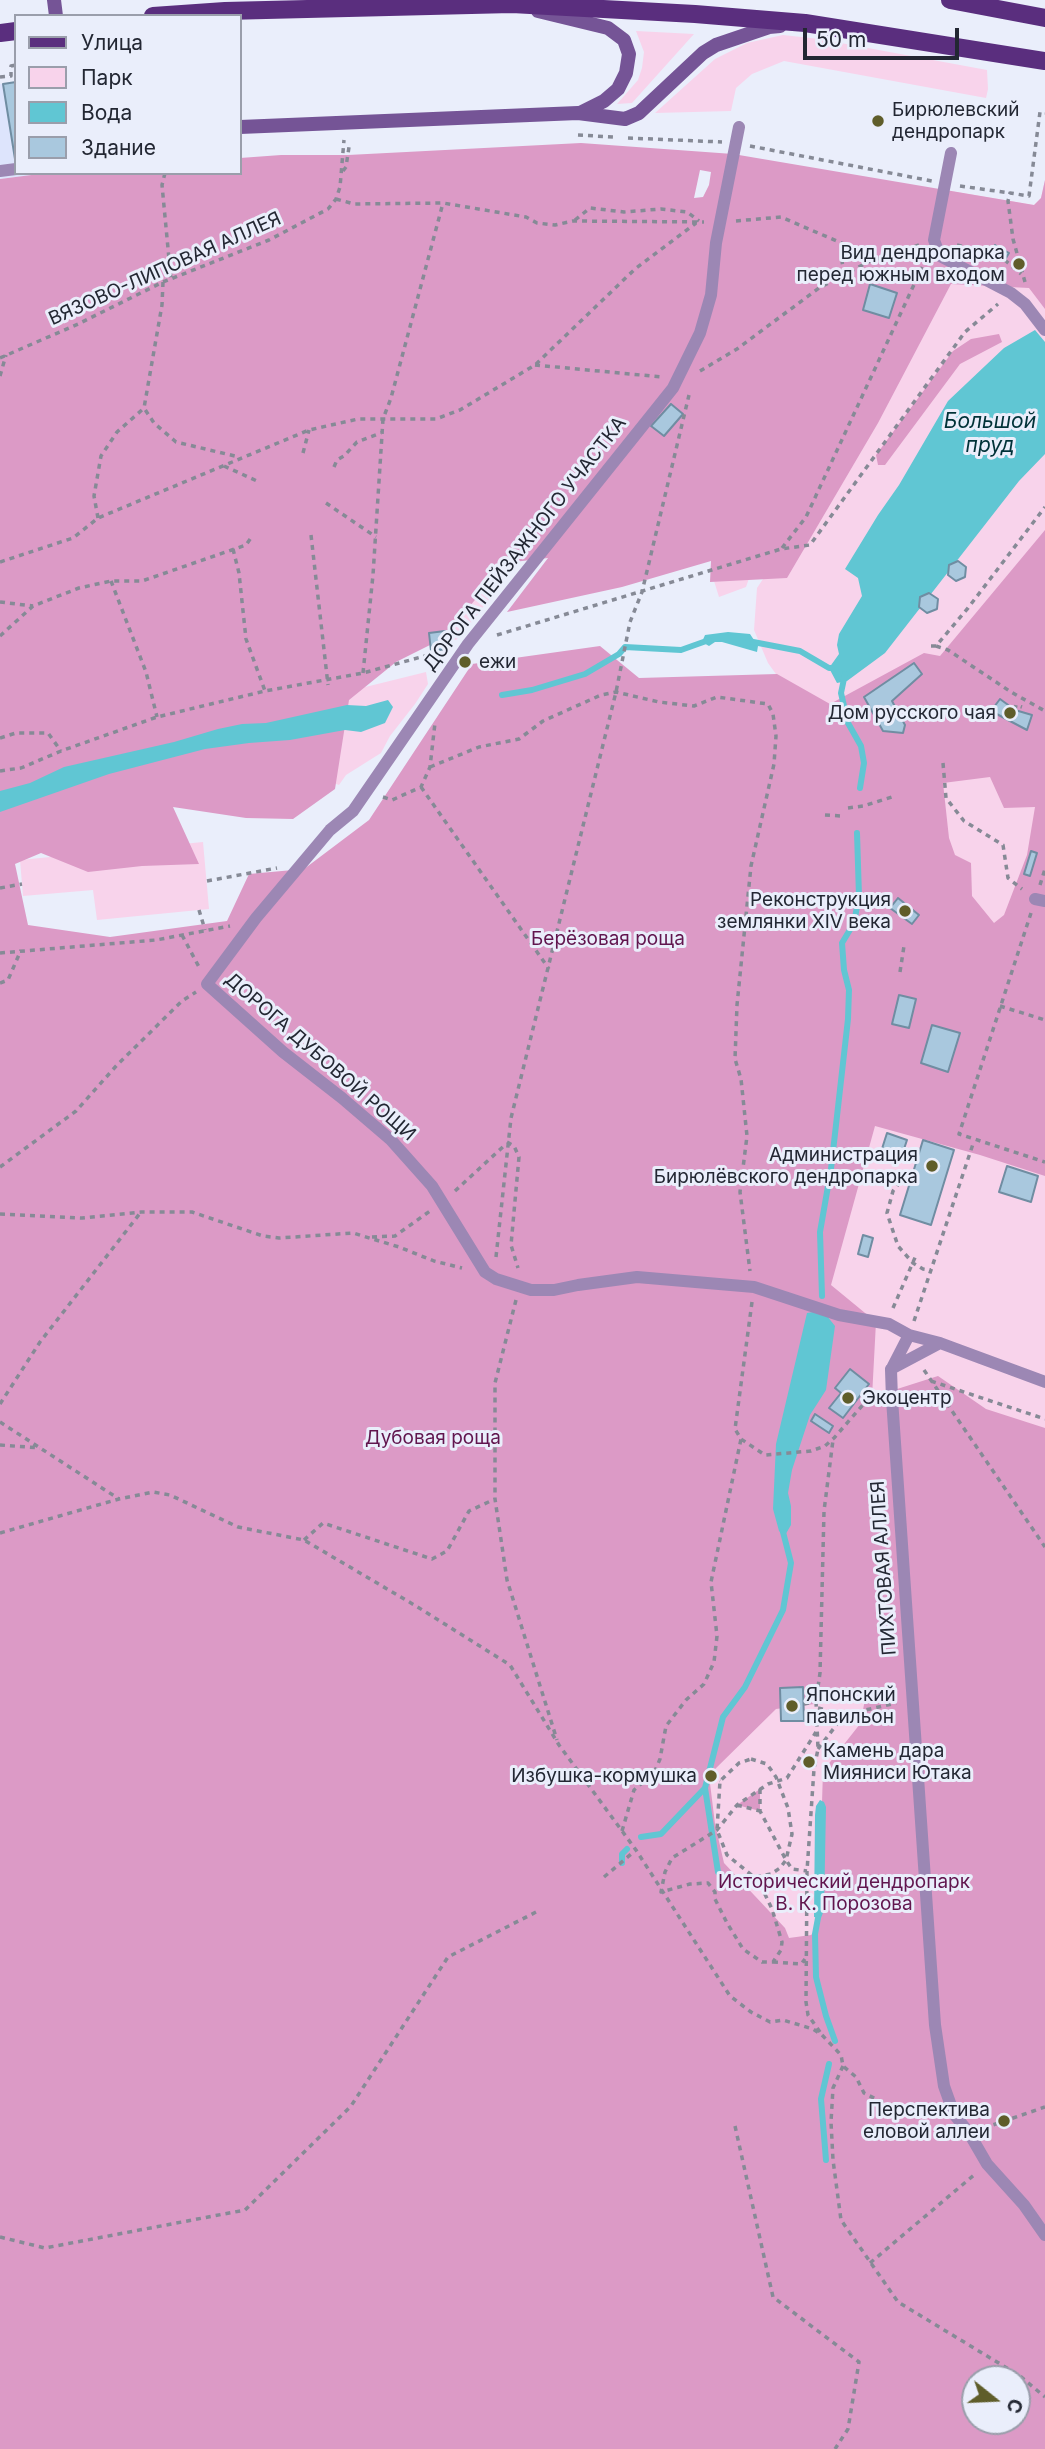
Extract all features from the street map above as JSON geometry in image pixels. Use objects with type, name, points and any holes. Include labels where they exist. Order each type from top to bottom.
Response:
[{"type":"main road","points":[[950,0],[1045,18]]},
{"type":"main road","points":[[182,14],[512,4],[805,23],[1045,61]]},
{"type":"street","points":[[512,4],[608,28],[624,40],[629,54],[626,74],[618,89],[604,101],[579,113]]},
{"type":"street","points":[[242,127],[579,113],[625,119],[639,113],[703,53],[716,45],[769,27],[805,23]]},
{"type":"lane","name":"ДОРОГА ПЕЙЗАЖНОГО УЧАСТКА","points":[[207,984],[256,918],[330,830],[353,811],[468,644],[673,388],[697,338],[711,295],[719,222],[739,127]]},
{"type":"lane","points":[[951,153],[934,240],[940,256],[1011,293],[1025,304],[1045,330]]},
{"type":"lane","name":"ДОРОГА ДУБОВОЙ РОЩИ","points":[[207,984],[283,1052],[391,1140],[442,1202],[491,1275]]},
{"type":"lane","points":[[491,1275],[531,1290],[554,1290],[637,1277],[754,1287],[839,1315],[889,1324],[909,1335],[940,1343],[1045,1382]]},
{"type":"lane","points":[[891,1370],[909,1335]]},
{"type":"lane","points":[[891,1370],[940,1343]]},
{"type":"lane","name":"ПИХТОВАЯ АЛЛЕЯ","points":[[891,1370],[935,2025],[944,2086],[954,2114],[987,2164],[1024,2205],[1045,2235]]},
{"type":"path","points":[[0,77],[11,76],[11,66],[14,65]]},
{"type":"path","points":[[578,135],[735,143],[946,184],[1029,195],[1040,112],[1045,113]]},
{"type":"path","points":[[344,124],[340,187],[336,199],[354,204],[443,202],[555,225],[573,221],[698,222]]},
{"type":"path","points":[[341,173],[346,167],[349,147]]},
{"type":"path","points":[[164,175],[162,185],[171,280]]},
{"type":"path","points":[[1010,193],[1009,216],[1021,274]]},
{"type":"path","name":"ВЯЗОВО-ЛИПОВАЯ АЛЛЕЯ","points":[[0,358],[78,324],[163,282],[269,240],[328,209],[336,199]]},
{"type":"path","points":[[363,673],[376,537],[383,419],[391,398],[443,202]]},
{"type":"path","points":[[573,221],[590,208],[624,212],[662,209],[687,212],[698,222]]},
{"type":"path","points":[[719,222],[781,217],[846,245],[858,259],[868,262]]},
{"type":"path","points":[[0,562],[73,538],[98,518],[309,429],[358,419],[436,419],[460,410],[535,365],[635,269],[698,222]]},
{"type":"path","points":[[782,549],[806,517],[934,240]]},
{"type":"path","points":[[697,338],[694,374],[737,349],[819,288],[868,262],[934,240],[987,252],[1006,261],[1021,274],[1029,287]]},
{"type":"path","points":[[844,275],[842,261],[846,245]]},
{"type":"path","points":[[98,518],[94,496],[101,456],[117,432],[144,408],[162,305],[163,282]]},
{"type":"path","points":[[0,771],[21,768],[157,717],[265,691],[363,673],[782,549],[810,545],[965,332],[1011,293]]},
{"type":"path","points":[[0,376],[6,355]]},
{"type":"path","points":[[535,365],[676,380]]},
{"type":"path","points":[[0,1214],[82,1218],[141,1212],[192,1212],[263,1236],[279,1238],[353,1233],[435,1261],[491,1275],[507,1142],[616,692],[630,622],[642,592],[691,387]]},
{"type":"path","points":[[144,408],[154,423],[176,442],[240,457]]},
{"type":"path","points":[[303,453],[309,429]]},
{"type":"path","points":[[334,467],[337,460],[357,442],[381,433]]},
{"type":"path","points":[[223,466],[257,481]]},
{"type":"path","points":[[326,503],[376,537]]},
{"type":"path","points":[[1045,507],[968,608],[934,646],[948,650],[1045,711]]},
{"type":"path","points":[[0,636],[33,606],[79,589],[111,581],[142,581],[246,545],[253,535]]},
{"type":"path","points":[[311,535],[328,685]]},
{"type":"path","points":[[233,549],[239,573],[246,639],[265,691]]},
{"type":"path","points":[[111,581],[146,672],[157,717]]},
{"type":"path","points":[[0,601],[33,606]]},
{"type":"path","points":[[368,791],[392,800],[421,788],[430,767],[435,692]]},
{"type":"path","points":[[430,767],[479,747],[519,739],[544,721],[590,699],[616,692],[659,702],[694,706],[717,698],[768,704],[774,714],[774,764],[751,866],[737,1005],[735,1059],[741,1079],[747,1136],[740,1192],[747,1258],[754,1287],[735,1429],[741,1438],[765,1455],[811,1451],[825,1446],[891,1370]]},
{"type":"path","points":[[1015,710],[1016,705],[1022,707]]},
{"type":"path","points":[[0,738],[16,733],[48,733],[61,751]]},
{"type":"path","points":[[943,763],[946,798],[964,821],[1003,845],[1008,878],[1040,900],[1000,1006],[959,1134],[1045,1162]]},
{"type":"path","points":[[421,788],[549,969]]},
{"type":"path","points":[[848,808],[895,796]]},
{"type":"path","points":[[825,815],[842,816]]},
{"type":"path","points":[[206,881],[303,863]]},
{"type":"path","points":[[0,888],[22,884]]},
{"type":"path","points":[[199,910],[205,930]]},
{"type":"path","points":[[0,953],[85,947],[182,934],[256,918]]},
{"type":"path","name":"ДОРОГА ДУБОВОЙ РОЩИ","points":[[182,934],[207,984]]},
{"type":"path","points":[[900,972],[904,946]]},
{"type":"path","points":[[0,984],[8,979],[21,950]]},
{"type":"path","points":[[0,1167],[76,1111],[117,1065],[182,1001],[207,984]]},
{"type":"path","points":[[1000,1006],[1045,1020]]},
{"type":"path","points":[[918,1310],[974,1141]]},
{"type":"path","points":[[370,1237],[396,1236],[442,1202],[507,1142]]},
{"type":"path","points":[[507,1142],[514,1146],[519,1157],[511,1245],[517,1263],[519,1287],[495,1383],[495,1499],[507,1580],[559,1745]]},
{"type":"path","points":[[910,1184],[900,1182],[893,1191],[887,1213],[898,1246],[913,1263],[931,1270]]},
{"type":"path","points":[[0,1404],[40,1342],[141,1212]]},
{"type":"path","points":[[889,1324],[917,1253]]},
{"type":"path","points":[[923,1370],[1045,1548]]},
{"type":"path","points":[[930,1381],[1045,1419]]},
{"type":"path","points":[[0,1422],[119,1499]]},
{"type":"path","points":[[622,1831],[634,1790],[654,1773],[660,1759],[666,1726],[686,1700],[704,1684],[714,1662],[716,1636],[711,1582],[741,1438]]},
{"type":"path","points":[[834,1438],[824,1511],[820,1673],[816,1702],[818,1749],[814,1769],[807,1871],[806,1958],[808,2015],[841,2055],[843,2066],[833,2088],[833,2160],[841,2220],[898,2302],[1020,2376],[1045,2397]]},
{"type":"path","points":[[0,1445],[41,1448]]},
{"type":"path","points":[[0,1533],[153,1492],[170,1495],[238,1527],[304,1540],[406,1600],[510,1665],[559,1745],[636,1850],[730,1996],[769,2022],[783,2020],[813,2029],[822,2035]]},
{"type":"path","points":[[304,1540],[323,1523],[432,1559],[447,1551],[469,1511],[495,1499]]},
{"type":"path","points":[[818,1708],[844,1715],[912,1699]]},
{"type":"path","points":[[804,1704],[816,1702]]},
{"type":"path","points":[[818,1749],[844,1715]]},
{"type":"path","points":[[661,1892],[665,1872],[672,1858],[716,1831],[737,1805],[760,1789],[787,1778],[817,1731]]},
{"type":"path","points":[[754,1877],[771,1874],[780,1868],[786,1860],[792,1834],[788,1808],[779,1782],[767,1764],[751,1759],[739,1763],[720,1781],[716,1831],[727,1854],[754,1877],[772,1909],[782,1942],[781,1951],[773,1962]]},
{"type":"path","points":[[710,1776],[720,1781]]},
{"type":"path","points":[[760,1789],[761,1811],[786,1860],[792,1869],[807,1871]]},
{"type":"path","points":[[737,1805],[761,1811]]},
{"type":"path","points":[[604,1877],[636,1850]]},
{"type":"path","points":[[661,1892],[690,1884],[708,1883],[743,1949],[762,1962],[801,1964],[806,1958]]},
{"type":"path","points":[[0,2237],[45,2248],[245,2210],[351,2106],[447,1957],[540,1910]]},
{"type":"path","points":[[843,2066],[856,2077],[864,2093],[886,2104],[939,2110]]},
{"type":"path","points":[[969,2133],[1045,2107]]},
{"type":"path","points":[[735,2126],[773,2297],[859,2362],[848,2429],[835,2449]]},
{"type":"path","points":[[870,2263],[987,2164]]},
{"type":"shaded area","points":[[14,83],[14,175],[33,175],[0,179],[0,84]]},
{"type":"green space","points":[[636,31],[694,34],[632,103],[617,104],[638,80],[642,68],[644,52]]},
{"type":"green space","points":[[783,35],[819,39],[987,70],[986,98],[784,61],[752,74],[736,88],[731,111],[655,113],[715,59],[747,43]]},
{"type":"green space","points":[[581,143],[733,154],[1034,205],[1041,198],[1045,180],[1045,309],[1029,288],[951,284],[878,423],[787,578],[710,582],[711,561],[622,587],[507,612],[548,558],[505,563],[444,638],[396,662],[349,700],[335,789],[293,819],[246,818],[173,807],[199,864],[142,866],[88,872],[41,853],[15,864],[28,925],[110,937],[227,921],[249,874],[304,869],[369,820],[472,664],[600,646],[639,678],[777,674],[830,704],[924,653],[940,656],[1045,530],[1045,1176],[875,1126],[831,1285],[876,1322],[872,1397],[938,1376],[986,1409],[1045,1428],[1045,2449],[0,2449],[0,179],[31,175],[242,175],[242,158]],"holes":[[[700,170],[711,172],[703,197],[694,198]],[[990,777],[1004,808],[1035,807],[1027,855],[1004,915],[994,923],[972,896],[971,863],[955,855],[949,838],[943,783]],[[865,1700],[860,1724],[823,1771],[818,1928],[811,1935],[789,1938],[785,1928],[724,1863],[715,1824],[709,1775],[776,1709]]]},
{"type":"green space","name":"Исторический дендропарк В. К. Порозова","points":[[1045,180],[1045,2449],[1011,2449],[991,2435],[1031,2435],[1031,2365],[961,2365],[961,2413],[793,2294],[621,1846],[786,688],[768,663],[754,630],[757,588],[773,564],[945,190],[1034,205],[1041,198]]},
{"type":"green space","points":[[999,334],[1002,342],[960,364],[885,465],[878,465],[876,455],[953,351],[971,339]]},
{"type":"green space","points":[[505,563],[510,566],[509,573],[465,631],[456,640],[450,639],[448,633]]},
{"type":"green space","points":[[753,567],[746,587],[719,597],[714,581]]},
{"type":"green space","points":[[426,672],[428,684],[390,736],[381,753],[346,775],[339,785],[328,781],[333,695]]},
{"type":"green space","points":[[203,842],[209,909],[97,920],[93,890],[23,896],[20,860]]},
{"type":"green space","points":[[760,1789],[760,1811],[737,1805]]},
{"type":"water","name":"Большой пруд","points":[[1035,330],[1045,342],[1045,454],[1019,481],[885,653],[847,681],[837,683],[829,668],[839,654],[839,634],[862,596],[858,578],[845,569],[899,485],[948,401],[1004,348]]},
{"type":"water","points":[[728,632],[750,634],[758,646],[757,652],[722,642],[709,646],[702,642],[705,635]]},
{"type":"water","points":[[388,700],[393,707],[385,723],[361,732],[345,730],[290,740],[205,749],[109,774],[0,812],[0,791],[30,783],[64,767],[242,724],[266,723],[347,705],[366,706]]},
{"type":"water","points":[[819,1311],[835,1326],[826,1390],[810,1415],[792,1470],[788,1493],[791,1525],[784,1537],[779,1531],[773,1509],[776,1444],[807,1313]]},
{"type":"water","points":[[820,1800],[826,1807],[824,1910],[821,1918],[814,1917],[815,1815]]},
{"type":"building","points":[[14,82],[14,153],[3,84]]},
{"type":"building","points":[[995,245],[1009,253],[1006,258],[993,251]]},
{"type":"building","points":[[870,284],[897,293],[889,318],[863,310]]},
{"type":"building","points":[[671,404],[683,414],[664,436],[651,426]]},
{"type":"building","points":[[958,561],[966,567],[965,577],[956,581],[948,575],[949,565]]},
{"type":"building","points":[[929,593],[938,599],[937,609],[927,613],[919,607],[920,597]]},
{"type":"building","points":[[445,631],[447,649],[431,651],[429,633]]},
{"type":"building","points":[[914,663],[922,674],[892,701],[905,725],[903,733],[883,731],[864,697]]},
{"type":"building","name":"Дом русского чая","points":[[1000,699],[1015,710],[1032,715],[1027,730],[991,711]]},
{"type":"building","points":[[1031,851],[1037,853],[1030,876],[1024,874]]},
{"type":"building","name":"Реконструкция землянки XIV века","points":[[898,898],[919,915],[912,924],[890,908]]},
{"type":"building","points":[[899,995],[916,999],[909,1028],[892,1024]]},
{"type":"building","points":[[932,1025],[960,1033],[948,1072],[921,1063]]},
{"type":"building","points":[[887,1133],[907,1140],[900,1161],[880,1155]]},
{"type":"building","name":"Администрация Бирюлёвского дендропарка","points":[[923,1140],[954,1150],[931,1225],[900,1215]]},
{"type":"building","points":[[1007,1166],[1038,1176],[1031,1202],[999,1192]]},
{"type":"building","points":[[863,1235],[873,1238],[868,1257],[858,1254]]},
{"type":"building","name":"Экоцентр","points":[[850,1369],[869,1384],[843,1418],[829,1408],[841,1393],[835,1388]]},
{"type":"building","points":[[815,1414],[833,1426],[829,1433],[811,1421]]},
{"type":"building","name":"Японcкий павильон","points":[[803,1687],[804,1721],[781,1721],[780,1688]]},
{"type":"waterway","points":[[502,695],[532,690],[585,674],[619,654],[625,647],[681,650],[709,640]]},
{"type":"waterway","points":[[748,641],[800,651],[829,668],[836,668]]},
{"type":"waterway","points":[[845,674],[841,693],[848,723],[861,746],[864,763],[860,788]]},
{"type":"waterway","points":[[822,1296],[820,1232],[831,1169],[848,1019],[849,990],[842,943],[854,923],[859,896],[857,833]]},
{"type":"waterway","points":[[641,1837],[661,1834],[705,1788],[723,1717],[745,1687],[783,1610],[791,1563],[783,1532]]},
{"type":"waterway","points":[[705,1788],[718,1872],[733,1886]]},
{"type":"waterway","points":[[622,1863],[622,1854],[627,1849]]},
{"type":"waterway","points":[[818,1918],[815,1934],[816,1977],[835,2041]]},
{"type":"waterway","points":[[826,2160],[821,2099],[829,2064]]},
{"type":"place","name":"Бирюлевский дендропарк","points":[[878,121]]},
{"type":"place","name":"Вид дендропарка перед южным входом","points":[[1019,264]]},
{"type":"place","name":"ежи","points":[[465,662]]},
{"type":"place","name":"Дом русского чая","points":[[1010,713]]},
{"type":"place","name":"Реконструкция землянки XIV века","points":[[905,911]]},
{"type":"place","name":"Администрация Бирюлёвского дендропарка","points":[[932,1166]]},
{"type":"place","name":"Экоцентр","points":[[848,1398]]},
{"type":"place","name":"Японcкий павильон","points":[[792,1706]]},
{"type":"place","name":"Камень дара Мияниси Ютака","points":[[809,1762]]},
{"type":"place","name":"Избушка-кормушка","points":[[711,1776]]},
{"type":"place","name":"Перспектива еловой аллеи","points":[[1004,2121]]},
{"type":"park label","name":"Берёзовая роща","points":[[608,939]]},
{"type":"park label","name":"Дубовая роща","points":[[433,1438]]}]
